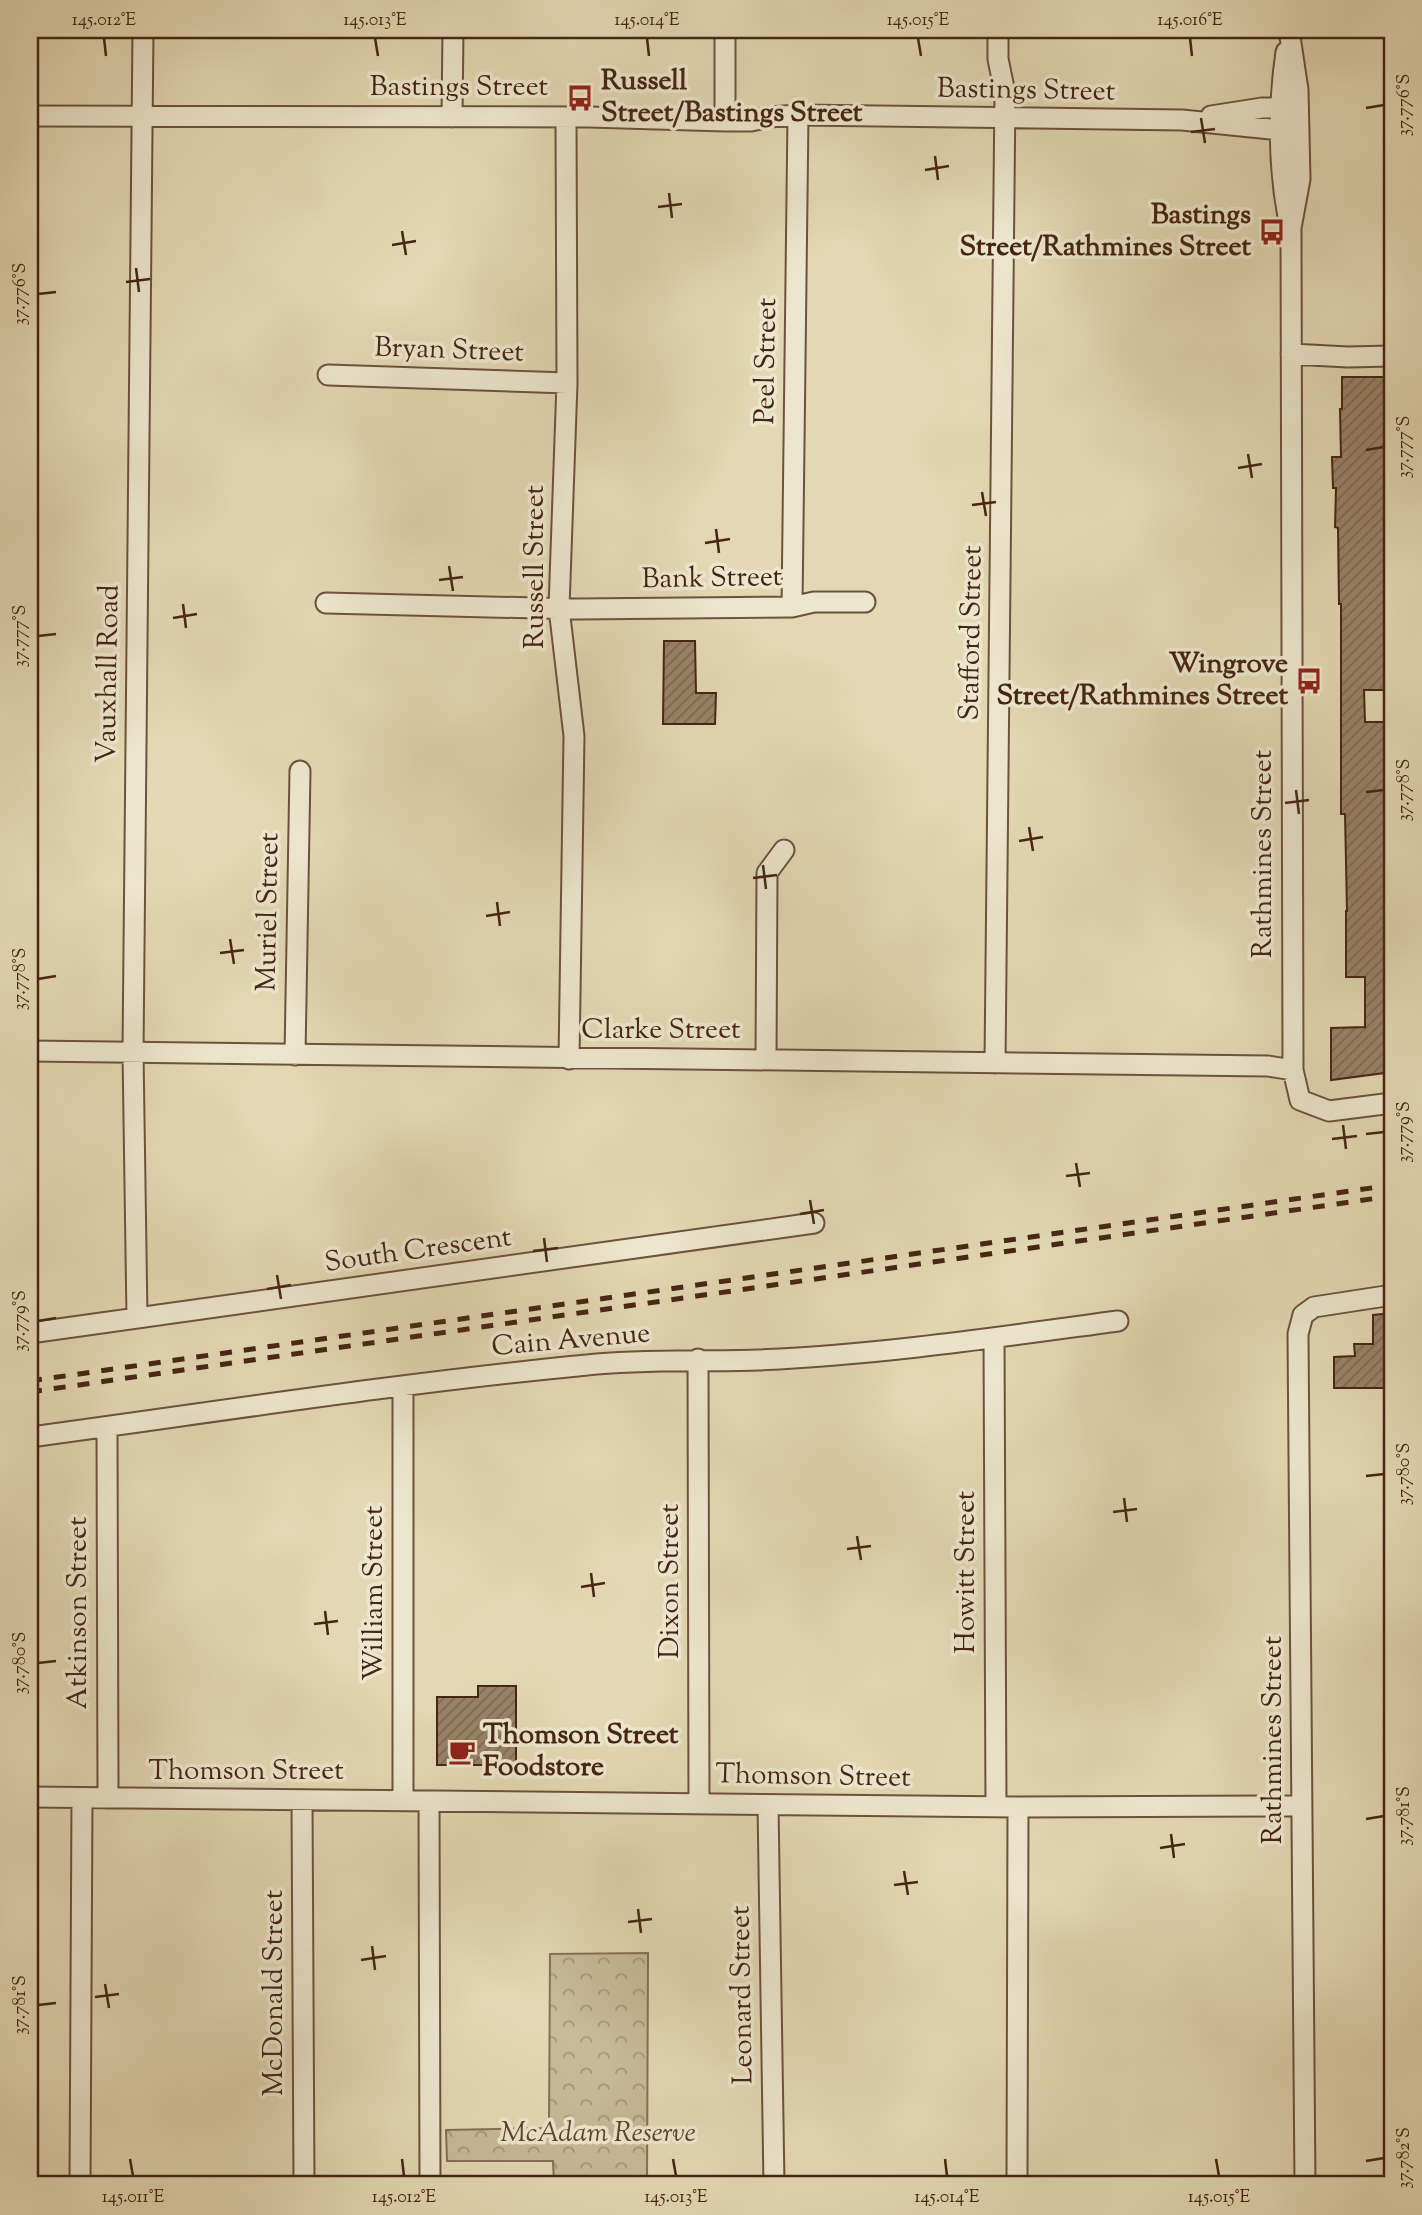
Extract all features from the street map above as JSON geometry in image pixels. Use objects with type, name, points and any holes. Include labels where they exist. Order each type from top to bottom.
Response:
[{"type":"street","name":"Vauxhall Road","points":[[137,1318],[132,1052],[143,30]]},
{"type":"street","points":[[452,117],[453,30]]},
{"type":"street","points":[[725,30],[725,121]]},
{"type":"street","name":"Stafford Street","points":[[995,1063],[998,119],[1005,93],[998,59],[999,30]]},
{"type":"street","name":"Rathmines Street","points":[[1289,31],[1298,90],[1290,107],[1290,129],[1300,179],[1291,228],[1293,1070],[1300,1100],[1329,1111],[1392,1103]]},
{"type":"street","name":"Bastings Street","points":[[1182,120],[1262,108],[1290,107]]},
{"type":"street","name":"Bastings Street","points":[[30,116],[143,114],[751,121],[798,115],[1182,120],[1290,129]]},
{"type":"street","name":"Peel Street","points":[[792,607],[798,115]]},
{"type":"street","name":"Russell Street","points":[[566,117],[567,383],[559,608],[573,736],[569,1059]]},
{"type":"street","points":[[1291,354],[1392,356]]},
{"type":"street","name":"Bryan Street","points":[[328,375],[567,383]]},
{"type":"street","name":"Bank Street","points":[[326,603],[559,608],[792,607],[814,602],[865,602]]},
{"type":"street","name":"Muriel Street","points":[[295,1055],[300,771]]},
{"type":"street","points":[[766,1060],[767,873],[784,850]]},
{"type":"street","name":"Clarke Street","points":[[30,1051],[1269,1066],[1293,1070]]},
{"type":"street","name":"South Crescent","points":[[30,1333],[814,1223]]},
{"type":"street","name":"Rathmines Street","points":[[1305,2185],[1298,1334],[1303,1315],[1314,1307],[1392,1295]]},
{"type":"street","name":"Cain Avenue","points":[[30,1437],[403,1386],[589,1365],[698,1359],[757,1360],[846,1353],[993,1338],[1118,1321]]},
{"type":"street","name":"Howitt Street","points":[[993,1338],[996,1807]]},
{"type":"street","name":"Dixon Street","points":[[698,1359],[699,1804]]},
{"type":"street","name":"William Street","points":[[403,1386],[403,1801]]},
{"type":"street","name":"Atkinson Street","points":[[107,1427],[108,1798]]},
{"type":"street","name":"Thomson Street","points":[[30,1797],[996,1807],[1302,1806]]},
{"type":"street","points":[[80,2185],[82,1798]]},
{"type":"street","name":"McDonald Street","points":[[302,1800],[304,2185]]},
{"type":"street","points":[[429,1801],[430,2185]]},
{"type":"street","name":"Leonard Street","points":[[768,1805],[774,2185]]},
{"type":"street","points":[[1017,2185],[1018,1807]]},
{"type":"green space","name":"McAdam Reserve","points":[[648,1953],[647,2185],[554,2185],[553,2161],[447,2161],[446,2130],[549,2128],[550,1954]]},
{"type":"building","points":[[1342,377],[1392,377],[1392,528],[1388,528],[1388,571],[1392,571],[1392,690],[1364,690],[1365,722],[1392,722],[1392,1072],[1331,1080],[1331,1028],[1365,1027],[1365,977],[1346,977],[1345,814],[1341,814],[1341,604],[1332,457],[1341,457]]},
{"type":"building","points":[[664,641],[695,641],[696,693],[716,693],[715,724],[663,724]]},
{"type":"building","points":[[1392,1313],[1392,1388],[1334,1388],[1334,1357],[1355,1356],[1354,1344],[1373,1344],[1373,1315]]},
{"type":"building","points":[[478,1686],[516,1686],[516,1765],[437,1765],[437,1697],[478,1697]]},
{"type":"railway","points":[[30,1381],[1392,1185]]},
{"type":"railway","points":[[30,1392],[1392,1196]]},
{"type":"place","name":"Russell Street/Bastings Street","points":[[580,98]]},
{"type":"place","name":"Bastings Street/Rathmines Street","points":[[1272,232]]},
{"type":"place","name":"Wingrove Street/Rathmines Street","points":[[1309,681]]},
{"type":"place","name":"Thomson Street Foodstore","points":[[462,1752]]}]
